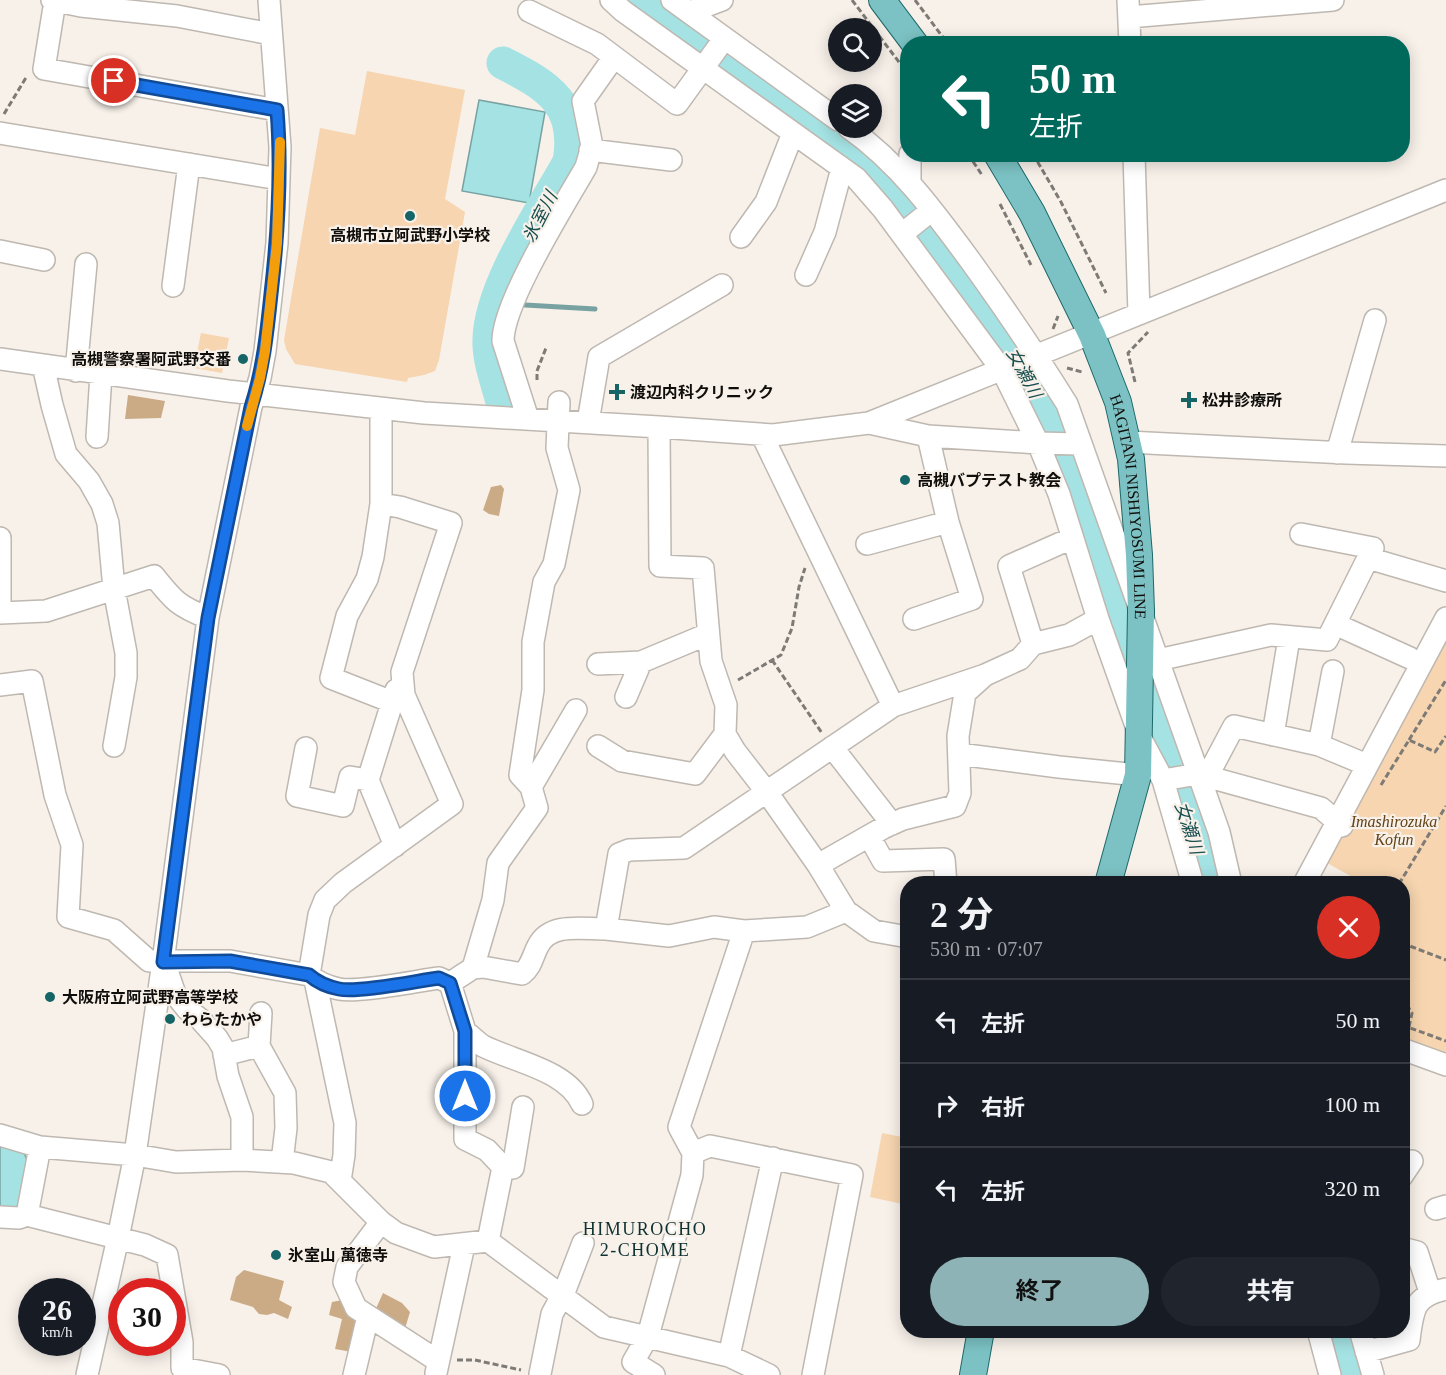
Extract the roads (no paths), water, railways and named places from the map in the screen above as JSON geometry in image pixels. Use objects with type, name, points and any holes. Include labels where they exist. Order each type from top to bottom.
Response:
[{"type":"main road","points":[[882,0],[909,36]]},
{"type":"main road","name":"HAGITANI NISHIYOSUMI LINE","points":[[1002,162],[1032,213],[1092,335],[1112,382],[1128,442],[1137,520],[1141,611],[1140,728],[1150,778],[1111,876]]},
{"type":"main road","points":[[973,1375],[980,1338]]},
{"type":"street","points":[[271,34],[177,16],[54,0],[44,69],[277,110]]},
{"type":"street","points":[[87,1375],[135,1155],[208,618],[251,407],[265,351],[277,243],[280,147],[269,0]]},
{"type":"street","points":[[611,0],[623,11],[856,178],[905,231],[1006,368],[1041,443],[1098,619],[1140,728]]},
{"type":"street","points":[[672,0],[828,113]]},
{"type":"street","points":[[690,12],[722,0]]},
{"type":"street","points":[[1130,36],[1129,8],[1334,0]]},
{"type":"street","points":[[529,11],[597,44],[677,104],[724,39]]},
{"type":"street","points":[[528,419],[503,341],[504,332],[514,299],[586,166],[592,146],[583,101],[614,57]]},
{"type":"street","points":[[0,133],[279,179]]},
{"type":"street","points":[[741,237],[766,202],[793,133]]},
{"type":"street","points":[[861,138],[910,183],[1067,404],[1219,832],[1229,876]]},
{"type":"street","points":[[590,150],[670,160]]},
{"type":"street","points":[[910,162],[910,183]]},
{"type":"street","points":[[1135,162],[1146,321]]},
{"type":"street","points":[[173,286],[189,164]]},
{"type":"street","points":[[806,275],[825,232],[843,168]]},
{"type":"street","points":[[0,358],[255,395],[381,409],[528,419],[559,411],[588,422],[773,435],[869,423],[1034,356],[1092,335],[1146,321],[1446,190]]},
{"type":"street","points":[[905,231],[929,212]]},
{"type":"street","points":[[0,251],[44,260]]},
{"type":"street","points":[[76,370],[86,264]]},
{"type":"street","points":[[588,422],[599,357],[722,285]]},
{"type":"street","points":[[1337,453],[1375,320]]},
{"type":"street","points":[[43,365],[66,454],[89,481],[102,504],[108,523],[114,589],[126,654],[126,677],[114,746]]},
{"type":"street","points":[[97,437],[101,374]]},
{"type":"street","points":[[381,409],[381,504],[373,556],[367,579],[347,616],[331,678],[392,702]]},
{"type":"street","points":[[473,968],[493,900],[498,863],[537,808],[531,787],[520,775],[533,690],[532,642],[544,582],[554,564],[569,490],[557,448],[559,411]]},
{"type":"street","points":[[869,423],[928,436],[1080,444]]},
{"type":"street","points":[[659,427],[660,566],[703,568],[711,661],[726,705],[725,734],[818,865],[846,911],[874,931],[900,936]]},
{"type":"street","points":[[762,435],[893,706]]},
{"type":"street","points":[[914,619],[972,599],[948,522],[928,436]]},
{"type":"street","points":[[1128,442],[1446,456]]},
{"type":"street","points":[[381,504],[400,507],[451,523],[368,780],[395,846]]},
{"type":"street","points":[[867,544],[948,522]]},
{"type":"street","points":[[1158,660],[1271,635],[1327,640],[1373,548],[1301,534]]},
{"type":"street","points":[[0,538],[0,613],[46,611],[154,576],[184,609],[208,618]]},
{"type":"street","points":[[1033,644],[1009,566],[1072,538]]},
{"type":"street","points":[[1368,558],[1446,581]]},
{"type":"street","points":[[1309,876],[1339,824],[1367,765],[1446,618]]},
{"type":"street","points":[[606,929],[619,854],[629,850],[684,848],[893,706],[985,675],[1020,659],[1033,644],[1069,635],[1098,619]]},
{"type":"street","points":[[1335,624],[1410,658]]},
{"type":"street","points":[[598,664],[641,662],[708,634]]},
{"type":"street","points":[[1273,735],[1289,638]]},
{"type":"street","points":[[626,698],[641,662]]},
{"type":"street","points":[[1319,745],[1333,671]]},
{"type":"street","points":[[340,1181],[345,1123],[312,978],[319,915],[325,900],[343,883],[452,804],[404,695],[402,672]]},
{"type":"street","points":[[818,865],[903,819],[955,806],[960,793],[958,736],[965,693],[985,675]]},
{"type":"street","points":[[0,685],[32,681],[55,795],[72,845],[68,917],[114,930],[149,961],[230,961],[312,978],[340,990],[439,978],[450,983],[465,1031],[465,1139],[487,1150],[503,1167],[513,1168],[523,1107]]},
{"type":"street","points":[[531,787],[576,710]]},
{"type":"street","points":[[1199,775],[1234,726],[1319,745],[1367,765]]},
{"type":"street","points":[[597,746],[622,761],[695,774],[725,734]]},
{"type":"street","points":[[832,747],[892,824]]},
{"type":"street","points":[[306,748],[297,796],[343,806],[350,777],[368,780]]},
{"type":"street","points":[[959,754],[1150,778],[1199,775],[1321,808],[1339,824]]},
{"type":"street","points":[[1150,778],[1188,876]]},
{"type":"street","points":[[869,836],[883,861],[944,859],[945,876]]},
{"type":"street","points":[[450,983],[473,968],[483,967],[522,975],[529,969],[538,945],[556,929],[606,929],[669,936],[714,927],[744,931],[807,927],[846,911]]},
{"type":"street","points":[[654,1375],[633,1362],[648,1336],[692,1174],[693,1153],[679,1126],[744,931]]},
{"type":"street","points":[[163,962],[175,994],[217,1038],[223,1048],[228,1076],[242,1117],[242,1160]]},
{"type":"street","points":[[261,1012],[260,1047],[285,1093],[286,1128],[282,1162]]},
{"type":"street","points":[[465,1031],[482,1045],[563,1081],[577,1092],[582,1104]]},
{"type":"street","points":[[224,1055],[260,1047]]},
{"type":"street","points":[[1410,1052],[1446,1065]]},
{"type":"street","points":[[0,1135],[40,1147],[135,1155],[176,1162],[242,1160],[294,1163],[332,1172],[381,1222],[396,1233],[434,1247],[488,1241],[604,1328],[648,1336],[729,1356],[768,1375]]},
{"type":"street","points":[[693,1153],[710,1146],[852,1175],[813,1375]]},
{"type":"street","points":[[27,1215],[30,1209],[40,1147]]},
{"type":"street","points":[[729,1356],[773,1158]]},
{"type":"street","points":[[488,1241],[503,1167]]},
{"type":"street","points":[[0,1217],[19,1218],[27,1215],[145,1245],[167,1256],[182,1342],[181,1372],[219,1375]]},
{"type":"street","points":[[381,1222],[346,1267],[344,1282],[356,1308],[438,1365],[464,1245]]},
{"type":"street","points":[[540,1374],[552,1314],[563,1295],[583,1243]]},
{"type":"street","points":[[1410,1250],[1417,1252],[1438,1290],[1413,1310],[1410,1332]]},
{"type":"street","points":[[354,1375],[368,1316]]},
{"type":"street","points":[[1320,1338],[1330,1375]]},
{"type":"street","points":[[1362,1338],[1373,1375]]},
{"type":"street","points":[[1366,1352],[1409,1340],[1409,1338]]},
{"type":"water","points":[[479,100],[545,112],[529,203],[462,191]]},
{"type":"water","points":[[0,1142],[23,1151],[31,1168],[23,1212],[0,1210]]},
{"type":"waterway","name":"女瀬川","points":[[637,0],[857,157],[921,229],[1010,345],[1030,378],[1070,463],[1154,711],[1205,876]]},
{"type":"waterway","name":"氷室川","points":[[501,398],[493,369],[489,339],[498,296],[520,248],[569,162],[571,142],[565,112],[557,100],[534,80],[503,63]]},
{"type":"waterway","points":[[525,305],[595,309]]},
{"type":"waterway","name":"女瀬川","points":[[1345,1338],[1353,1375]]},
{"type":"place","name":"高槻市立阿武野小学校","points":[[410,216]]},
{"type":"place","name":"高槻警察署阿武野交番","points":[[243,359]]},
{"type":"place","name":"渡辺内科クリニック","points":[[617,392]]},
{"type":"place","name":"松井診療所","points":[[1189,400]]},
{"type":"place","name":"高槻バプテスト教会","points":[[905,480]]},
{"type":"place","name":"大阪府立阿武野高等学校","points":[[50,997]]},
{"type":"place","name":"わらたかや","points":[[170,1019]]},
{"type":"place","name":"氷室山 萬徳寺","points":[[276,1255]]},
{"type":"district","name":"HIMUROCHO 2-CHOME","points":[[645,1239]]},
{"type":"park label","name":"Imashirozuka Kofun","points":[[1394,830]]}]
